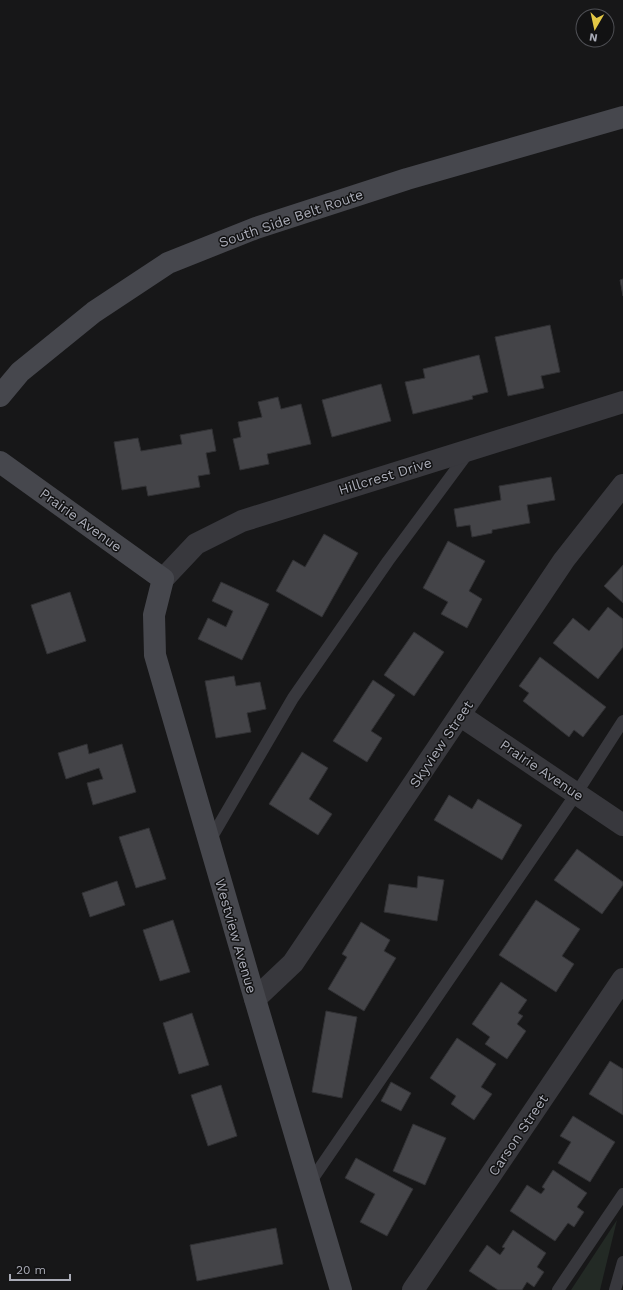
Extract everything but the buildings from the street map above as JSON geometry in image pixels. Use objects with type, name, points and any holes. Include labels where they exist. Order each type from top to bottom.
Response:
[{"type":"street","name":"South Side Belt Route","points":[[0,396],[20,372],[94,312],[168,263],[256,228],[407,179],[623,117]]},
{"type":"street","name":"Hillcrest Drive","points":[[163,579],[196,544],[242,521],[623,402]]},
{"type":"street","name":"Prairie Avenue","points":[[0,462],[163,579]]},
{"type":"street","name":"Skyview Street","points":[[255,999],[293,962],[564,560],[623,485]]},
{"type":"street","name":"Westview Avenue","points":[[163,579],[154,614],[155,655],[341,1290]]},
{"type":"street","name":"Prairie Avenue","points":[[460,716],[623,825]]},
{"type":"street","name":"Carson Street","points":[[413,1290],[623,979]]},
{"type":"lane","points":[[209,842],[293,698],[388,561],[470,450]]},
{"type":"lane","points":[[310,1184],[576,794],[623,721]]},
{"type":"lane","points":[[558,1290],[623,1194]]},
{"type":"lane","points":[[615,1290],[623,1262]]},
{"type":"shaded area","points":[[617,1220],[600,1290],[571,1290]]}]
